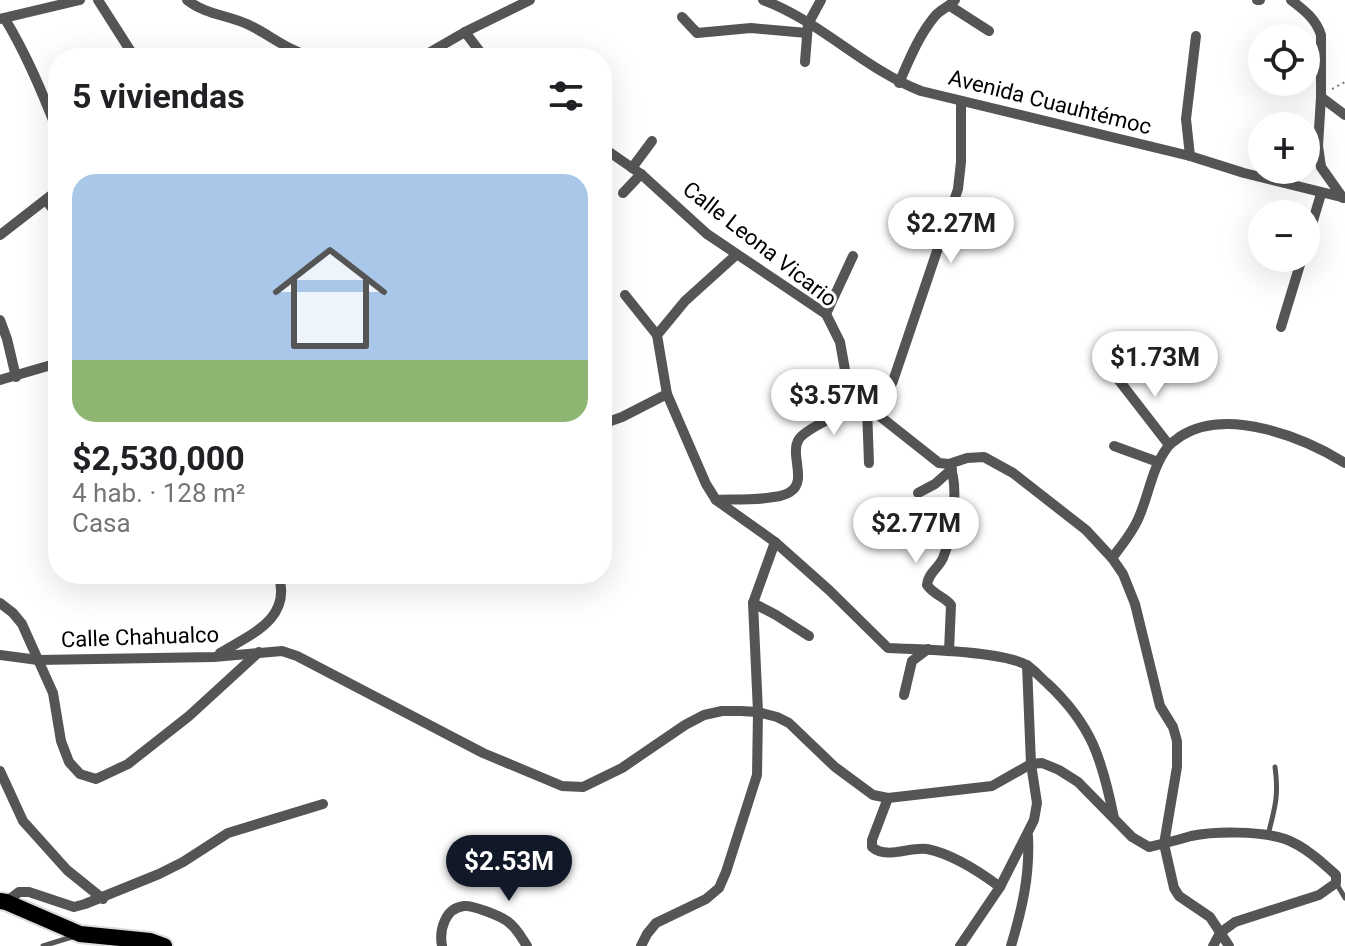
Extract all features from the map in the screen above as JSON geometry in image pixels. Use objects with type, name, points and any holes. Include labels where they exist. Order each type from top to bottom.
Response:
[{"type":"main road","points":[[3,902],[80,934],[150,941],[164,946]]},
{"type":"street","points":[[48,107],[18,41],[2,19],[80,0]]},
{"type":"street","points":[[98,0],[129,48]]},
{"type":"street","points":[[187,0],[210,13],[248,24],[287,48]]},
{"type":"street","points":[[437,48],[530,0]]},
{"type":"street","name":"Avenida Cuauhtémoc","points":[[763,0],[899,83],[921,91],[1190,156],[1344,198]]},
{"type":"street","points":[[805,62],[807,29],[821,0]]},
{"type":"street","points":[[1291,0],[1319,27],[1321,95],[1318,146],[1321,167],[1344,198]]},
{"type":"street","points":[[899,83],[913,51],[937,13],[952,3],[989,31]]},
{"type":"street","points":[[682,17],[697,33],[751,28],[807,29]]},
{"type":"street","points":[[465,32],[477,48]]},
{"type":"street","points":[[1190,156],[1186,119],[1196,36]]},
{"type":"street","points":[[1321,95],[1345,115]]},
{"type":"street","points":[[869,463],[872,411],[897,368],[958,189],[961,101]]},
{"type":"street","points":[[623,193],[652,141]]},
{"type":"street","name":"Calle Leona Vicario","points":[[612,154],[637,171],[707,234],[826,314],[840,342],[852,409]]},
{"type":"street","points":[[1319,200],[1321,194]]},
{"type":"street","points":[[0,235],[46,200],[48,203]]},
{"type":"street","points":[[657,335],[685,301],[736,255]]},
{"type":"street","points":[[826,314],[853,256]]},
{"type":"street","points":[[1281,327],[1298,272]]},
{"type":"street","points":[[625,295],[657,335],[667,394],[716,500],[775,542],[888,648],[949,651],[1008,659],[1027,665],[1059,694],[1085,727],[1096,748],[1114,820]]},
{"type":"street","points":[[0,320],[16,377]]},
{"type":"street","points":[[0,380],[48,366]]},
{"type":"street","points":[[1114,374],[1169,445]]},
{"type":"street","points":[[612,420],[667,394]]},
{"type":"street","points":[[716,500],[788,494],[796,487],[798,477],[795,451],[799,439],[808,430],[852,409],[872,411],[939,463],[950,467]]},
{"type":"street","points":[[1112,558],[1140,517],[1158,462],[1169,445],[1188,432],[1207,426],[1232,424],[1260,428],[1292,438],[1345,463]]},
{"type":"street","points":[[1114,446],[1158,462]]},
{"type":"street","points":[[918,493],[935,484],[950,467],[967,458],[984,457],[1013,473],[1086,530],[1123,574],[1135,604],[1160,706],[1173,727],[1177,741],[1177,767],[1164,844],[1174,888],[1179,896],[1210,917],[1229,946]]},
{"type":"street","points":[[949,651],[951,605],[927,585],[928,577],[941,563],[948,541],[956,492],[950,467]]},
{"type":"street","points":[[641,946],[656,923],[706,899],[719,888],[726,872],[757,775],[758,712],[753,603],[775,542]]},
{"type":"street","points":[[214,657],[270,621],[283,594],[280,584]]},
{"type":"street","points":[[0,603],[22,624],[53,693],[61,741],[69,762],[80,774],[96,779],[128,764],[189,716],[260,652]]},
{"type":"street","points":[[753,603],[809,636]]},
{"type":"street","points":[[904,695],[912,661],[928,649]]},
{"type":"street","name":"Calle Chahualco","points":[[0,655],[38,660],[214,657],[282,651],[483,753],[562,786],[583,787],[622,768],[704,715],[722,711],[758,712]]},
{"type":"street","points":[[960,946],[1000,887],[1034,820],[1037,803],[1031,764],[1027,665]]},
{"type":"street","points":[[758,712],[789,723],[835,767],[873,795],[888,798],[992,786],[1031,764],[1042,763],[1078,782],[1132,837],[1149,847],[1218,832],[1268,836],[1297,845],[1339,875],[1319,895],[1235,922],[1220,933],[1213,946]]},
{"type":"street","points":[[0,771],[23,821],[67,870],[103,899]]},
{"type":"street","points":[[888,798],[872,840],[876,852],[925,848],[981,872],[1000,887]]},
{"type":"street","points":[[3,902],[19,892],[29,892],[74,907],[103,899],[183,862],[228,833],[323,804]]},
{"type":"street","points":[[1011,946],[1023,907],[1029,859],[1028,834]]},
{"type":"street","points":[[442,946],[443,921],[454,909],[471,906],[505,919],[527,946]]},
{"type":"lane","points":[[1268,836],[1277,800],[1275,767]]},
{"type":"lane","points":[[1339,875],[1345,898]]},
{"type":"lane","points":[[43,946],[80,934]]},
{"type":"path","points":[[1321,95],[1345,82]]}]
